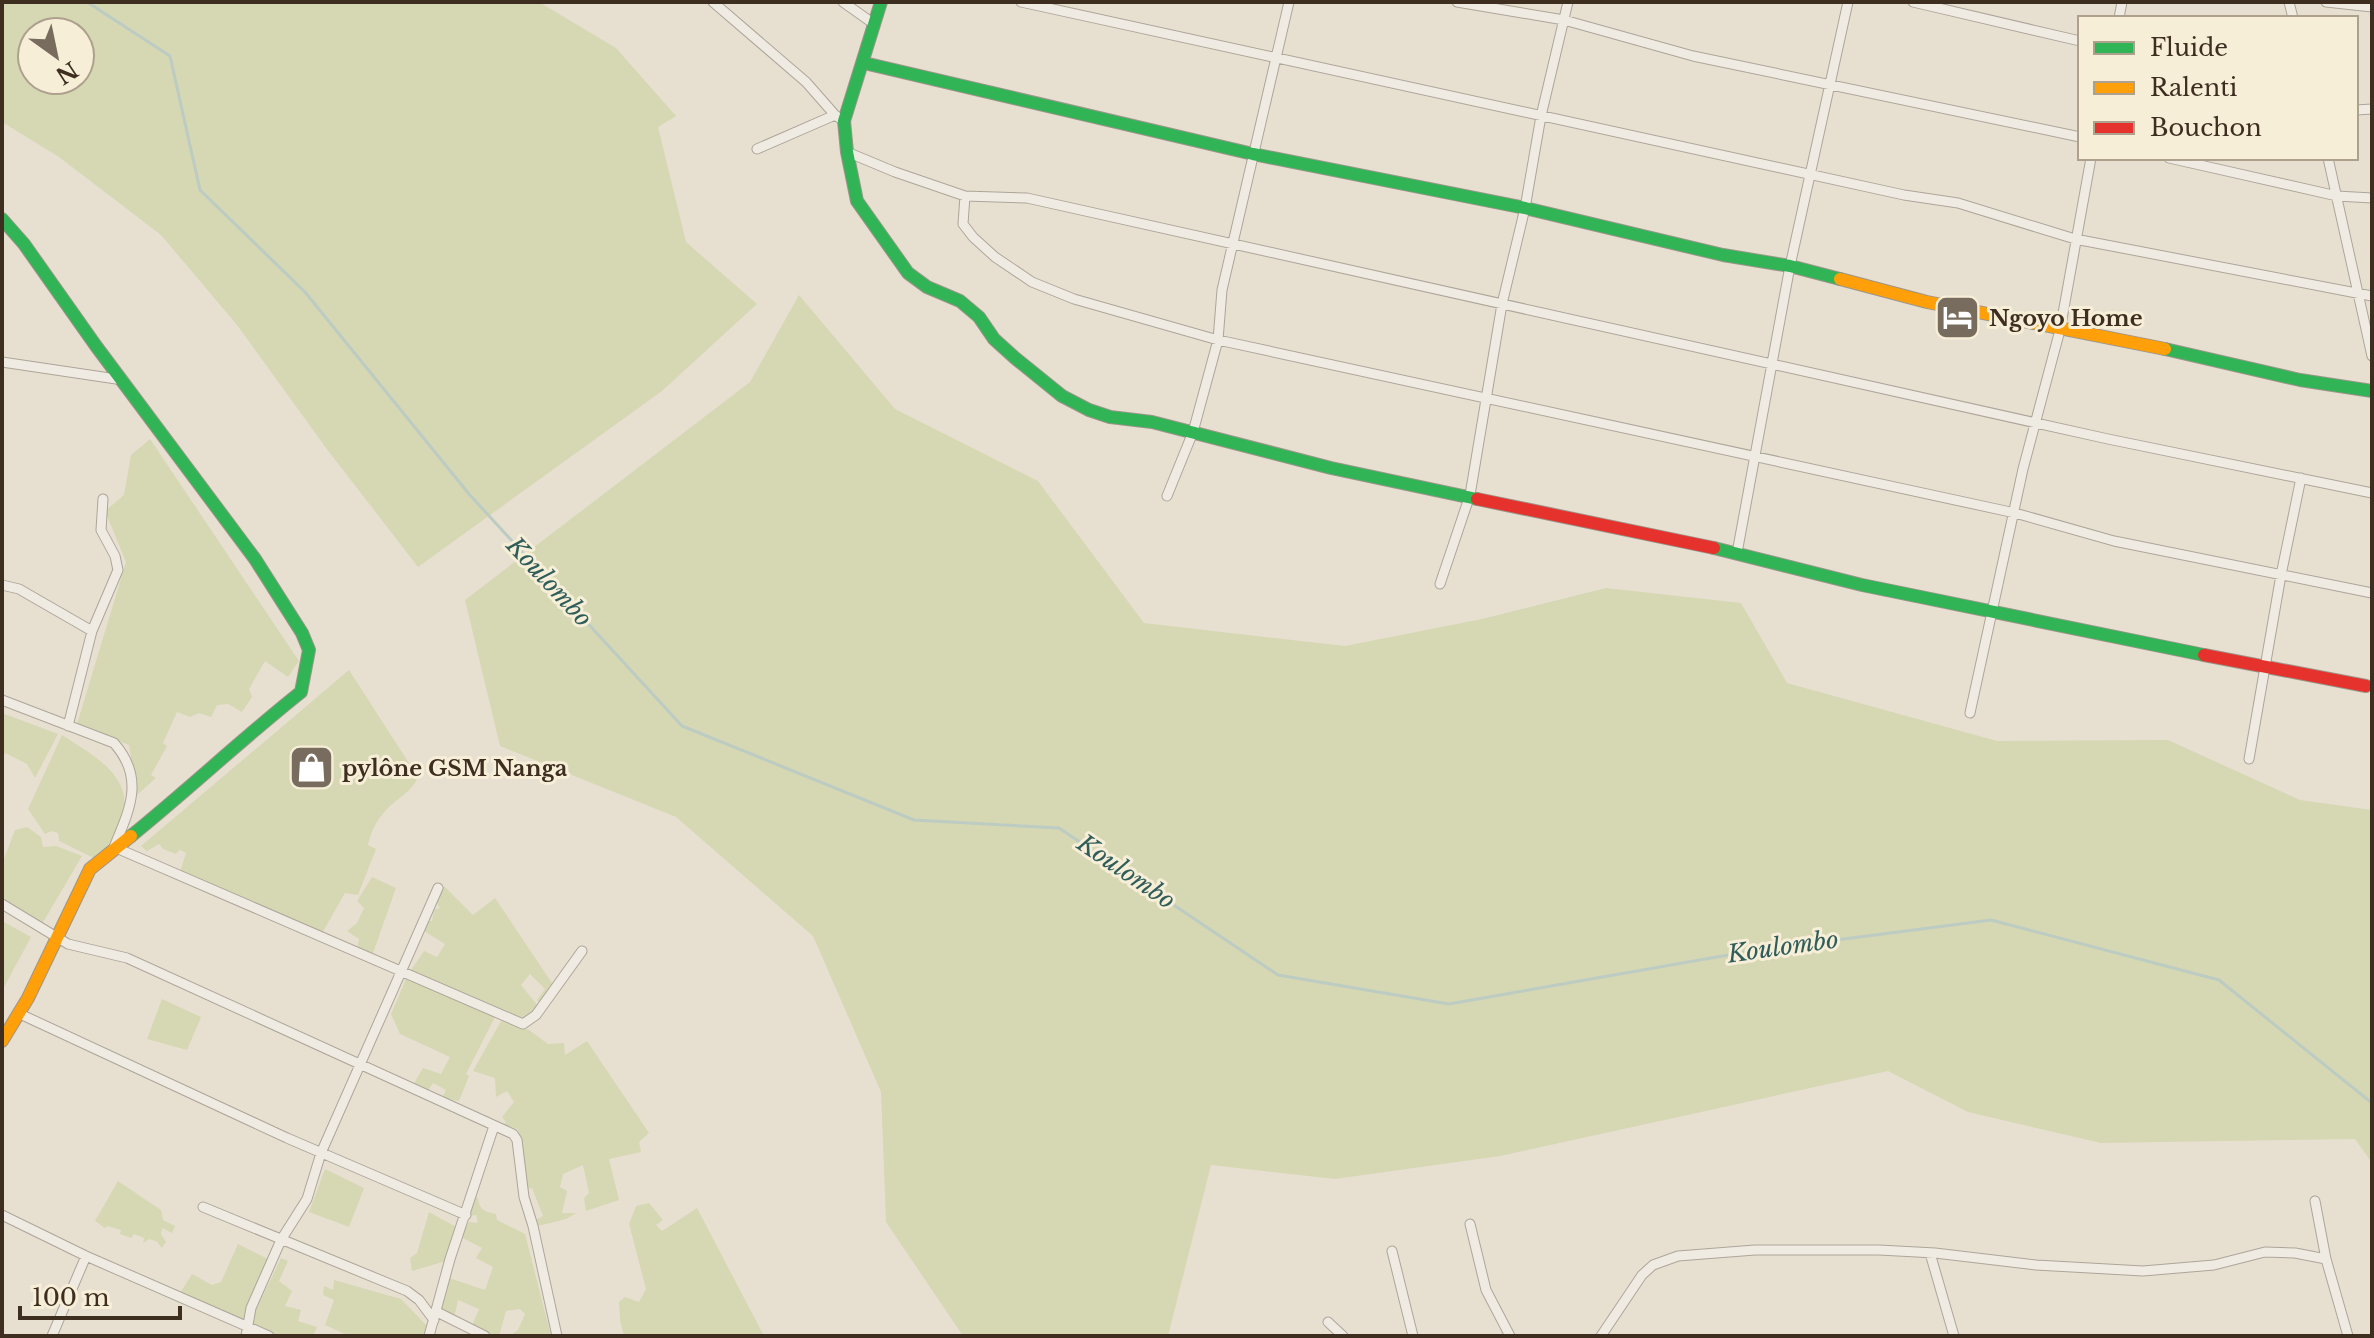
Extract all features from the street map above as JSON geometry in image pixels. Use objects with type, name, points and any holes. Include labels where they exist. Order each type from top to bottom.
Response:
[{"type":"street","points":[[714,2],[806,82],[840,118],[857,201],[908,273],[927,287],[960,301],[979,317],[994,339],[1062,396],[1110,417],[1152,422],[1331,468],[1737,553],[1862,585],[2366,686]]},
{"type":"street","points":[[843,2],[874,24]]},
{"type":"street","points":[[757,149],[840,118],[864,63],[881,2]]},
{"type":"street","points":[[1021,2],[1904,195],[1958,203],[2075,239],[2372,296]]},
{"type":"street","points":[[1167,496],[1193,432],[1218,340],[1222,290],[1289,2]]},
{"type":"street","points":[[1457,2],[1564,20],[1693,56],[2078,137]]},
{"type":"street","points":[[1440,584],[1470,495],[1502,304],[1568,2]]},
{"type":"street","points":[[1737,553],[1790,266],[1848,2]]},
{"type":"street","points":[[1913,2],[2078,41]]},
{"type":"street","points":[[2326,2],[2372,7]]},
{"type":"street","points":[[864,63],[1253,154],[1525,208],[1656,241],[1790,266],[1927,302],[2219,360],[2300,380],[2372,391]]},
{"type":"street","points":[[847,152],[965,196],[1027,198],[2108,439],[2372,493]]},
{"type":"street","points":[[1970,713],[2035,421],[2060,330],[2091,160]]},
{"type":"street","points":[[2178,160],[2337,196],[2372,198]]},
{"type":"street","points":[[2328,160],[2372,356]]},
{"type":"street","points":[[965,196],[963,224],[973,237],[995,257],[1032,282],[1074,299],[1218,340],[2015,513],[2114,541],[2372,593]]},
{"type":"street","points":[[2,219],[24,244],[255,559],[302,633],[309,650],[301,692],[90,869],[20,1014],[2,1041]]},
{"type":"street","points":[[2,362],[123,380]]},
{"type":"street","points":[[2249,759],[2301,478]]},
{"type":"street","points":[[68,726],[92,631],[118,570],[115,556],[101,530],[103,499]]},
{"type":"street","points":[[2,585],[19,589],[92,631]]},
{"type":"street","points":[[2,700],[114,743],[126,757],[133,792],[114,847]]},
{"type":"street","points":[[114,847],[523,1024],[536,1015],[582,951]]},
{"type":"street","points":[[246,1331],[251,1308],[281,1240],[307,1199],[321,1153],[438,888]]},
{"type":"street","points":[[2,904],[56,939],[127,958],[513,1134],[517,1140],[524,1197],[557,1336]]},
{"type":"street","points":[[20,1014],[321,1153],[466,1215]]},
{"type":"street","points":[[429,1336],[450,1259],[494,1126]]},
{"type":"street","points":[[2315,1201],[2326,1259],[2348,1336]]},
{"type":"street","points":[[203,1207],[407,1291],[436,1316],[485,1336]]},
{"type":"street","points":[[2,1215],[246,1331],[269,1336]]},
{"type":"street","points":[[1470,1224],[1486,1290],[1510,1336]]},
{"type":"street","points":[[1601,1336],[1642,1275],[1653,1265],[1678,1256],[1755,1250],[1834,1249],[1930,1253],[2103,1270],[2184,1269],[2265,1252],[2295,1253],[2326,1259]]},
{"type":"street","points":[[1392,1251],[1413,1336]]},
{"type":"street","points":[[1930,1253],[1954,1336]]},
{"type":"street","points":[[52,1336],[86,1256]]},
{"type":"street","points":[[1328,1322],[1343,1336]]},
{"type":"green space","points":[[2,2],[539,2],[616,48],[676,116],[658,127],[686,242],[757,304],[662,391],[418,567],[237,325],[161,235],[59,157],[2,122]]},
{"type":"green space","points":[[799,295],[895,409],[1038,481],[1144,623],[1345,646],[1482,619],[1606,588],[1741,603],[1787,683],[1997,741],[2168,740],[2300,800],[2372,810],[2372,1163],[2355,1139],[2101,1143],[1968,1112],[1888,1071],[1500,1156],[1335,1179],[1211,1165],[1168,1336],[963,1336],[886,1222],[881,1092],[813,936],[676,817],[500,746],[465,600],[750,382]]},
{"type":"green space","points":[[150,439],[299,661],[288,677],[265,661],[249,689],[252,697],[242,712],[228,704],[217,705],[211,717],[199,713],[190,717],[177,712],[163,743],[167,746],[151,775],[156,778],[137,795],[129,745],[77,724],[126,562],[105,511],[124,495],[131,455]]},
{"type":"green space","points":[[349,670],[418,777],[377,822],[368,845],[376,849],[358,895],[345,893],[321,935],[180,872],[186,853],[180,850],[176,854],[159,844],[147,851],[141,846]]},
{"type":"green space","points":[[2,713],[58,734],[35,778],[27,764],[5,753],[2,759]]},
{"type":"green space","points":[[62,735],[110,770],[123,794],[120,824],[107,847],[94,858],[59,841],[58,833],[52,831],[45,834],[28,809]]},
{"type":"green space","points":[[27,827],[41,837],[43,847],[56,846],[82,856],[42,924],[2,899],[2,864],[15,830]]},
{"type":"green space","points":[[372,877],[396,888],[373,953],[357,950],[359,939],[347,931],[357,923],[364,908],[357,901]]},
{"type":"green space","points":[[444,886],[473,915],[495,898],[554,986],[541,1005],[537,1000],[545,989],[530,974],[521,985],[538,1006],[522,1021],[409,973],[424,951],[437,957],[445,944],[424,931],[428,921],[432,921],[434,910],[440,908],[436,902]]},
{"type":"green space","points":[[2,921],[31,937],[2,991]]},
{"type":"green space","points":[[406,979],[495,1017],[466,1074],[469,1076],[459,1101],[442,1098],[446,1090],[433,1083],[428,1091],[413,1085],[423,1068],[441,1074],[450,1057],[400,1034],[391,1014]]},
{"type":"green space","points":[[162,999],[201,1017],[187,1050],[147,1039]]},
{"type":"green space","points":[[501,1021],[529,1030],[548,1044],[564,1043],[565,1055],[587,1041],[649,1133],[639,1142],[641,1152],[609,1159],[619,1200],[586,1211],[584,1198],[589,1193],[583,1165],[563,1174],[560,1187],[567,1191],[562,1213],[576,1213],[566,1219],[538,1226],[537,1219],[543,1216],[532,1188],[526,1189],[518,1129],[504,1125],[506,1122],[502,1117],[514,1102],[507,1091],[496,1097],[495,1078],[473,1071]]},
{"type":"green space","points":[[325,1169],[364,1188],[349,1227],[309,1212]]},
{"type":"green space","points":[[118,1181],[161,1210],[163,1220],[175,1226],[172,1233],[162,1228],[161,1234],[166,1242],[162,1248],[156,1241],[149,1239],[143,1243],[144,1238],[134,1234],[131,1238],[120,1234],[121,1230],[105,1228],[95,1221]]},
{"type":"green space","points":[[475,1196],[483,1210],[496,1214],[497,1220],[525,1234],[551,1336],[510,1336],[518,1330],[525,1314],[520,1309],[506,1311],[499,1336],[492,1336],[472,1326],[479,1309],[458,1300],[454,1318],[441,1310],[449,1278],[485,1290],[493,1267],[476,1258],[482,1248],[461,1237],[469,1222],[478,1223],[476,1215],[468,1216]]},
{"type":"green space","points":[[649,1203],[663,1220],[656,1225],[662,1231],[697,1208],[764,1336],[624,1336],[619,1302],[625,1297],[639,1302],[646,1289],[629,1224],[636,1206]]},
{"type":"green space","points":[[429,1212],[458,1228],[446,1261],[412,1271],[410,1258],[417,1253]]},
{"type":"green space","points":[[238,1244],[268,1259],[243,1320],[180,1293],[192,1274],[212,1285],[221,1282]]},
{"type":"green space","points":[[281,1258],[288,1261],[279,1281],[292,1291],[285,1306],[301,1310],[298,1321],[317,1327],[313,1336],[277,1336],[250,1323]]},
{"type":"green space","points":[[334,1280],[401,1299],[427,1326],[424,1336],[349,1336],[325,1325],[334,1300],[323,1295],[324,1286],[333,1290]]},
{"type":"waterway","name":"Koulombo","points":[[87,2],[170,56],[200,190],[305,292],[469,494],[682,726],[914,820],[1059,828],[1278,975],[1449,1004],[1751,951],[1991,920],[2219,980],[2372,1103]]},
{"type":"traffic: fast","points":[[881,2],[844,121],[847,152],[857,201],[908,273],[927,287],[960,301],[979,317],[994,339],[1015,358],[1062,396],[1089,410],[1110,417],[1152,422],[1331,468],[1477,499]]},
{"type":"traffic: fast","points":[[864,63],[1253,154],[1525,208],[1840,279]]},
{"type":"traffic: fast","points":[[2,219],[24,244],[255,559],[302,633],[309,650],[301,692],[131,836]]},
{"type":"traffic: fast","points":[[2165,349],[2300,380],[2372,391]]},
{"type":"traffic: fast","points":[[1714,548],[1862,585],[2204,655]]},
{"type":"traffic: slow","points":[[1840,279],[1927,302],[2165,349]]},
{"type":"traffic: slow","points":[[2,1041],[28,998],[90,869],[131,836]]},
{"type":"traffic: jam","points":[[1477,499],[1714,548]]},
{"type":"traffic: jam","points":[[2204,655],[2366,686]]},
{"type":"place","name":"Ngoyo Home","points":[[1958,318]]},
{"type":"place","name":"pylône GSM Nanga","points":[[311,768]]}]
